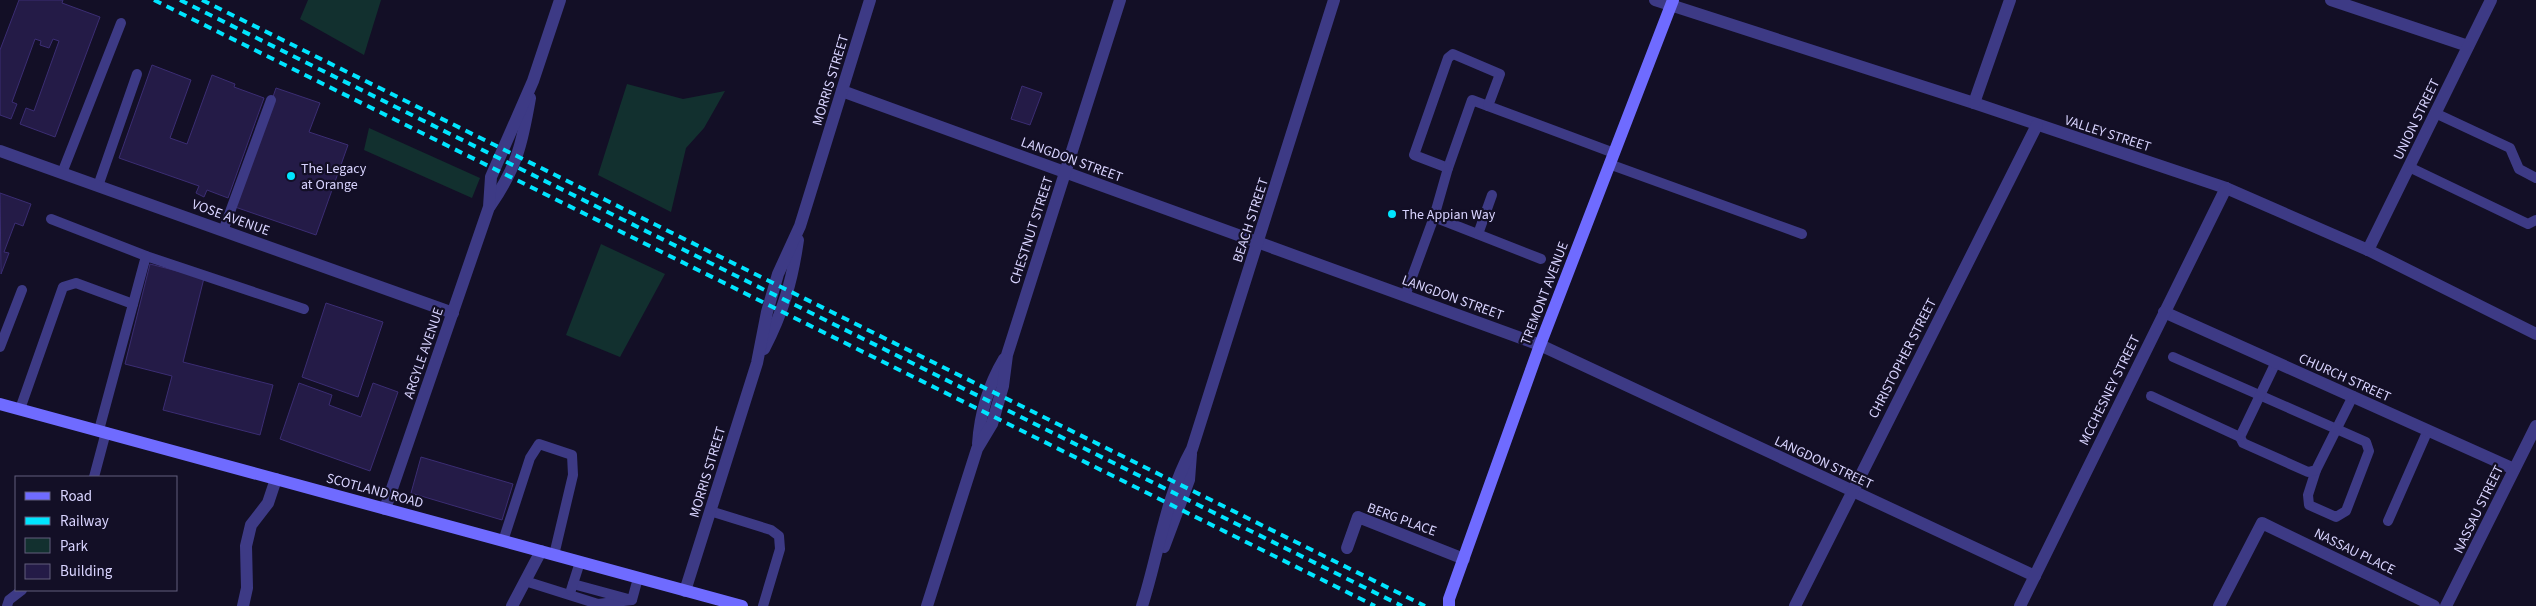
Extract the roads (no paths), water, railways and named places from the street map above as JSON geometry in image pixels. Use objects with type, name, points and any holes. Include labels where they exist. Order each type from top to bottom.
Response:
[{"type":"main road","name":"TREMONT AVENUE","points":[[1446,604],[1464,559],[1540,345],[1672,3]]},
{"type":"main road","name":"SCOTLAND ROAD","points":[[0,404],[742,606]]},
{"type":"street","name":"ARGYLE AVENUE","points":[[385,509],[489,207],[506,182],[522,146],[533,81],[560,0]]},
{"type":"street","name":"MORRIS STREET","points":[[685,591],[757,363],[779,320],[792,280],[800,226],[870,0]]},
{"type":"street","name":"CHESTNUT STREET","points":[[927,606],[977,449],[992,424],[1003,386],[1007,355],[1120,0]]},
{"type":"street","name":"BEACH STREET","points":[[1142,606],[1153,570],[1176,518],[1189,480],[1192,449],[1334,0]]},
{"type":"street","name":"VALLEY STREET","points":[[1654,0],[1672,3],[2226,188],[2368,250],[2536,334]]},
{"type":"street","points":[[1974,103],[2010,0]]},
{"type":"street","points":[[2331,0],[2468,46]]},
{"type":"street","name":"UNION STREET","points":[[2368,250],[2491,0]]},
{"type":"street","name":"LANGDON STREET","points":[[842,91],[1540,345],[1851,492],[2035,576]]},
{"type":"street","name":"CHRISTOPHER STREET","points":[[1795,606],[2037,125]]},
{"type":"street","name":"VOSE AVENUE","points":[[0,151],[453,313]]},
{"type":"street","name":"MCCHESNEY STREET","points":[[2020,606],[2226,188]]},
{"type":"street","name":"CHURCH STREET","points":[[2164,312],[2514,469]]},
{"type":"street","name":"NASSAU STREET","points":[[2446,606],[2536,426]]},
{"type":"street","points":[[243,606],[247,588],[246,546],[251,525],[268,503],[276,479]]},
{"type":"street","name":"BERG PLACE","points":[[1347,548],[1358,517],[1464,559]]},
{"type":"street","name":"NASSAU PLACE","points":[[2219,606],[2262,523],[2434,606]]},
{"type":"street","points":[[512,606],[541,551]]},
{"type":"lane","points":[[62,173],[121,23]]},
{"type":"lane","points":[[1448,168],[1414,155],[1448,58],[1452,54],[1500,74],[1488,106]]},
{"type":"lane","points":[[98,186],[137,74]]},
{"type":"lane","points":[[223,230],[271,100]]},
{"type":"lane","points":[[1404,296],[1434,217],[1448,168],[1472,100],[1612,159],[1802,234]]},
{"type":"lane","points":[[2436,112],[2510,148],[2519,169],[2536,178]]},
{"type":"lane","points":[[2408,168],[2528,224],[2536,220]]},
{"type":"lane","points":[[1478,234],[1492,195]]},
{"type":"lane","points":[[1434,217],[1541,259]]},
{"type":"lane","points":[[51,219],[146,256],[304,309]]},
{"type":"lane","points":[[94,476],[102,431],[146,256]]},
{"type":"lane","points":[[20,409],[63,287],[76,283],[133,304]]},
{"type":"lane","points":[[0,347],[22,290]]},
{"type":"lane","points":[[2173,357],[2260,396],[2336,429],[2366,442],[2369,451],[2346,511],[2336,517],[2309,505],[2308,495],[2316,470],[2336,429],[2353,396]]},
{"type":"lane","points":[[2240,437],[2276,362]]},
{"type":"lane","points":[[2151,396],[2240,437],[2243,443],[2308,472],[2316,470]]},
{"type":"lane","points":[[2388,521],[2428,430]]},
{"type":"lane","points":[[503,541],[530,458],[539,444],[572,455],[572,475],[554,555]]},
{"type":"lane","points":[[710,511],[771,530],[779,536],[780,549],[763,606]]},
{"type":"lane","points":[[570,595],[580,562]]},
{"type":"lane","points":[[632,600],[638,578]]},
{"type":"lane","points":[[525,581],[598,604],[632,600]]},
{"type":"lane","points":[[574,584],[632,600]]},
{"type":"lane","points":[[7,606],[9,600],[21,591]]},
{"type":"railway","points":[[154,0],[1375,606]]},
{"type":"railway","points":[[180,0],[1402,606]]},
{"type":"railway","points":[[202,0],[1425,606]]},
{"type":"place","name":"The Legacy at Orange","points":[[291,176]]},
{"type":"place","name":"The Appian Way","points":[[1392,214]]}]
